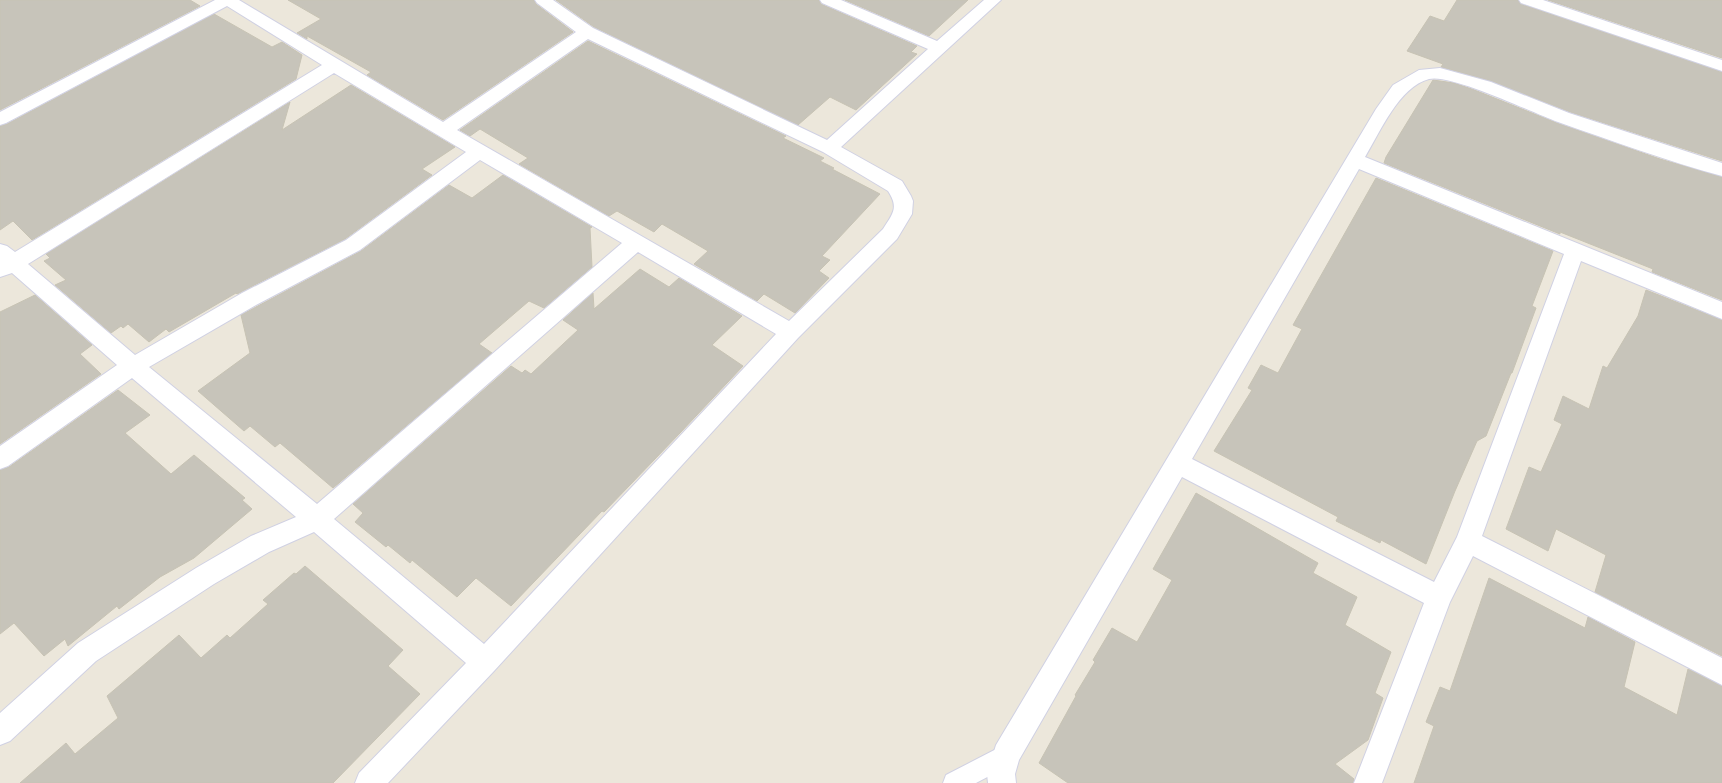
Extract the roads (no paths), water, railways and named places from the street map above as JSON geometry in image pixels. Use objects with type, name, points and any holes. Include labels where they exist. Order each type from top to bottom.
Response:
[{"type":"street","points":[[0,119],[228,0],[333,66],[791,332]]},
{"type":"street","points":[[370,783],[485,662],[791,332],[890,234],[902,214],[904,201],[895,186],[829,148],[588,32],[543,0]]},
{"type":"street","points":[[828,0],[939,48]]},
{"type":"street","points":[[829,148],[994,0]]},
{"type":"street","points":[[1538,2],[1722,66]]},
{"type":"street","points":[[443,130],[588,32]]},
{"type":"street","points":[[333,66],[5,262],[133,366],[485,662]]},
{"type":"street","points":[[1002,783],[1001,774],[1006,755],[1382,113],[1399,89],[1424,74],[1440,73],[1485,86],[1563,117],[1722,170]]},
{"type":"street","points":[[0,459],[133,366],[249,298],[353,245],[479,151]]},
{"type":"street","points":[[1355,160],[1722,311]]},
{"type":"street","points":[[0,731],[87,652],[205,576],[260,544],[317,520],[637,242]]},
{"type":"street","points":[[1368,783],[1439,598],[1468,541],[1575,250]]},
{"type":"street","points":[[1177,463],[1439,598]]},
{"type":"street","points":[[1468,541],[1722,672]]},
{"type":"lane","points":[[954,783],[1006,755]]}]
